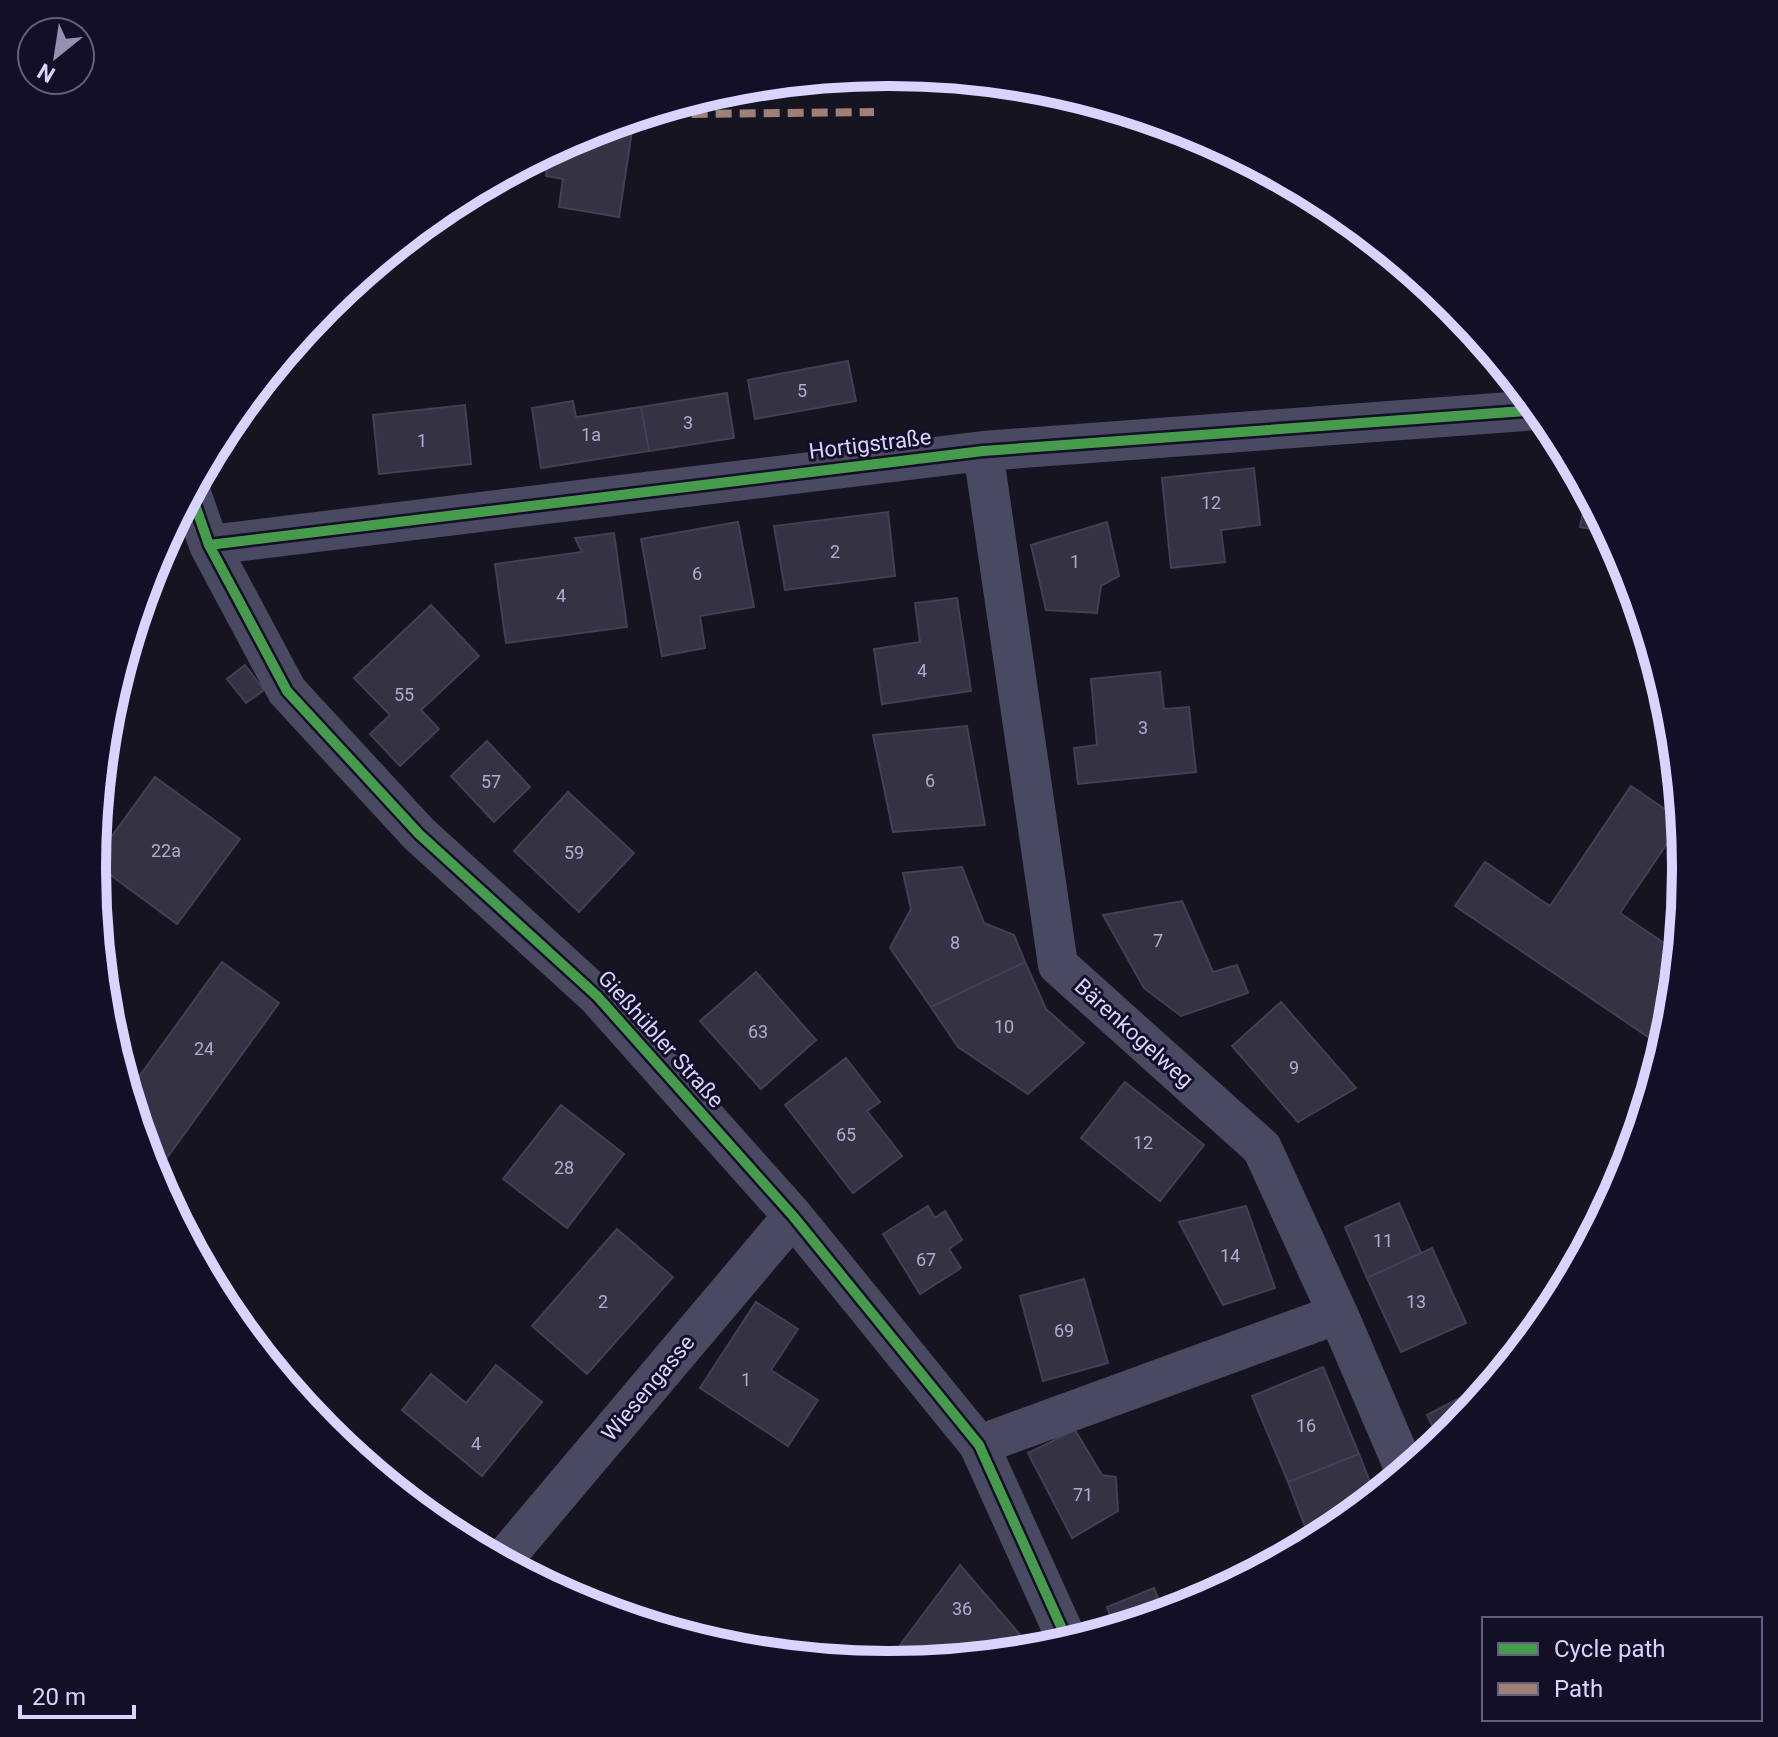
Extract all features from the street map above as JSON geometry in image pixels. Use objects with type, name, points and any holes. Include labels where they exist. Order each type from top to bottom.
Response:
[{"type":"street","name":"Hortigstraße","points":[[209,545],[983,451],[1524,411]]},
{"type":"street","name":"Bärenkogelweg","points":[[983,451],[1058,965],[1262,1148],[1401,1460]]},
{"type":"street","name":"Gießhübler Straße","points":[[196,506],[209,545],[287,691],[419,834],[597,996],[793,1216],[979,1445],[1063,1631]]},
{"type":"street","name":"Wiesengasse","points":[[509,1552],[793,1216]]},
{"type":"street","points":[[979,1445],[1338,1314]]},
{"type":"building","points":[[632,130],[619,217],[559,207],[563,179],[546,176],[547,165]]},
{"type":"building","points":[[848,361],[856,401],[755,419],[748,380]]},
{"type":"building","points":[[727,393],[734,438],[649,451],[641,407]]},
{"type":"building","points":[[573,401],[576,417],[641,407],[649,451],[541,468],[532,408]]},
{"type":"building","points":[[465,405],[471,464],[379,474],[373,415]]},
{"type":"building","points":[[1254,468],[1260,525],[1221,530],[1225,562],[1171,568],[1162,478]]},
{"type":"building","points":[[1584,509],[1594,530],[1580,527]]},
{"type":"building","points":[[888,512],[895,576],[785,590],[774,526]]},
{"type":"building","points":[[738,522],[754,607],[700,616],[705,648],[662,656],[641,539]]},
{"type":"building","points":[[1107,522],[1119,576],[1101,586],[1097,613],[1046,610],[1031,545]]},
{"type":"building","points":[[614,533],[627,627],[506,643],[495,564],[582,552],[575,538]]},
{"type":"building","points":[[957,598],[971,691],[882,704],[874,649],[920,642],[915,603]]},
{"type":"building","points":[[431,605],[479,656],[421,710],[439,729],[400,766],[370,734],[390,715],[354,678]]},
{"type":"building","points":[[245,665],[264,690],[246,703],[227,679]]},
{"type":"building","points":[[1160,672],[1164,709],[1189,707],[1196,772],[1078,784],[1074,748],[1097,745],[1091,679]]},
{"type":"building","points":[[967,726],[985,825],[893,832],[873,735]]},
{"type":"building","points":[[487,741],[530,787],[494,822],[451,776]]},
{"type":"building","points":[[155,777],[240,839],[177,924],[106,872],[107,843]]},
{"type":"building","points":[[1631,786],[1670,812],[1671,838],[1620,913],[1668,946],[1652,1040],[1455,906],[1485,862],[1550,906]]},
{"type":"building","points":[[568,792],[634,853],[579,912],[514,851]]},
{"type":"building","points":[[962,867],[984,923],[1014,935],[1025,962],[931,1007],[890,948],[911,909],[903,873]]},
{"type":"building","points":[[1182,901],[1213,972],[1237,965],[1248,993],[1181,1016],[1144,988],[1103,915]]},
{"type":"building","points":[[222,962],[279,1003],[166,1159],[161,1156],[136,1081]]},
{"type":"building","points":[[1025,962],[1046,1009],[1084,1043],[1028,1094],[958,1047],[931,1007]]},
{"type":"building","points":[[756,972],[816,1040],[761,1089],[700,1021]]},
{"type":"building","points":[[1281,1002],[1356,1088],[1298,1122],[1232,1046]]},
{"type":"building","points":[[846,1058],[880,1102],[867,1111],[902,1156],[853,1193],[785,1105]]},
{"type":"building","points":[[1125,1082],[1204,1145],[1160,1201],[1081,1138]]},
{"type":"building","points":[[561,1105],[624,1154],[567,1228],[503,1179]]},
{"type":"building","points":[[1399,1203],[1421,1253],[1367,1278],[1345,1227]]},
{"type":"building","points":[[928,1206],[935,1218],[945,1211],[962,1240],[949,1249],[961,1268],[920,1294],[883,1234]]},
{"type":"building","points":[[1246,1206],[1275,1288],[1223,1305],[1179,1222]]},
{"type":"building","points":[[617,1229],[673,1277],[587,1374],[532,1326]]},
{"type":"building","points":[[1432,1248],[1466,1323],[1401,1352],[1367,1278]]},
{"type":"building","points":[[1084,1279],[1108,1363],[1043,1381],[1020,1296]]},
{"type":"building","points":[[756,1302],[798,1329],[771,1370],[818,1400],[788,1446],[700,1388]]},
{"type":"building","points":[[496,1365],[542,1402],[482,1476],[402,1410],[431,1374],[466,1403]]},
{"type":"building","points":[[1323,1367],[1359,1454],[1288,1482],[1252,1396]]},
{"type":"building","points":[[1468,1394],[1434,1430],[1427,1415]]},
{"type":"building","points":[[1075,1430],[1102,1475],[1116,1477],[1118,1511],[1072,1538],[1028,1453]]},
{"type":"building","points":[[1359,1454],[1371,1484],[1306,1530],[1288,1482]]},
{"type":"building","points":[[960,1565],[1024,1639],[940,1649],[896,1651]]},
{"type":"building","points":[[1154,1588],[1160,1602],[1111,1618],[1107,1607]]},
{"type":"marked path","points":[[685,113],[874,112]]},
{"type":"cycle path","points":[[209,545],[983,451],[1524,411]]},
{"type":"cycle path","points":[[196,506],[209,545],[287,691],[419,834],[597,996],[793,1216],[979,1445],[1063,1631]]}]
